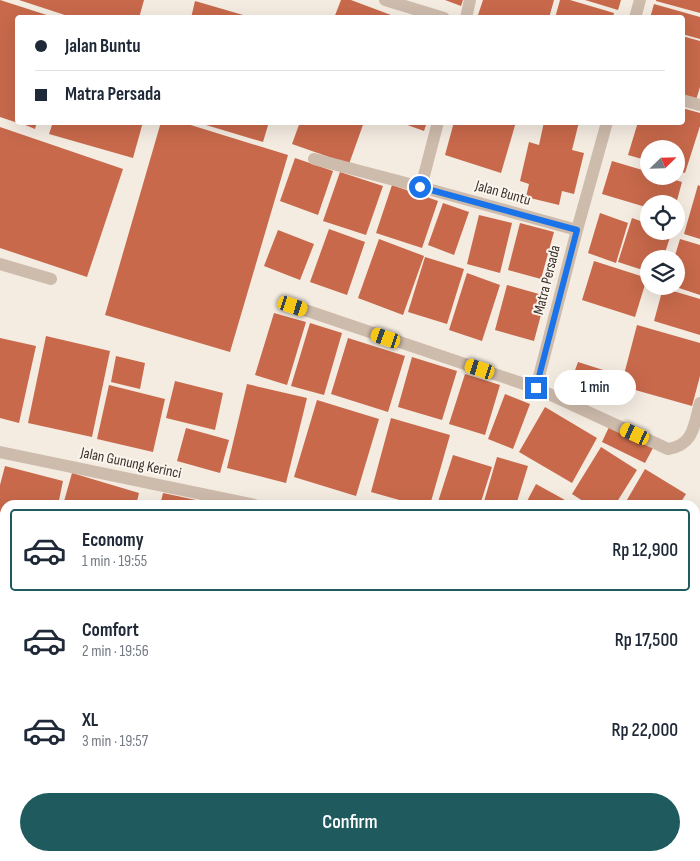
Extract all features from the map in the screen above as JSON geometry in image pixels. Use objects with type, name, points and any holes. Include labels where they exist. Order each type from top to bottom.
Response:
[{"type":"street","points":[[385,0],[434,15]]},
{"type":"street","points":[[467,15],[470,0]]},
{"type":"street","points":[[636,15],[640,0]]},
{"type":"street","points":[[685,101],[700,105]]},
{"type":"street","points":[[420,187],[437,125]]},
{"type":"street","name":"Matra Persada","points":[[536,388],[606,125]]},
{"type":"street","name":"Jalan Buntu","points":[[314,159],[577,230]]},
{"type":"street","points":[[0,264],[51,279]]},
{"type":"street","points":[[293,306],[536,388],[668,449],[682,445],[688,440],[692,434],[700,403]]},
{"type":"street","name":"Jalan Gunung Kerinci","points":[[0,452],[231,500]]},
{"type":"building","points":[[0,0],[47,15],[15,15],[15,122],[0,117]]},
{"type":"building","points":[[19,0],[144,0],[140,15],[65,15]]},
{"type":"building","points":[[341,0],[351,0],[391,15],[335,15]]},
{"type":"building","points":[[445,0],[463,0],[461,6]]},
{"type":"building","points":[[483,0],[554,0],[550,15],[478,15]]},
{"type":"building","points":[[560,0],[570,0],[614,13],[614,15],[556,15]]},
{"type":"building","points":[[585,0],[621,0],[618,10]]},
{"type":"building","points":[[700,0],[700,13],[656,1]]},
{"type":"building","points":[[195,1],[243,15],[192,15]]},
{"type":"building","points":[[654,4],[700,17],[700,39],[685,35],[685,15],[651,15]]},
{"type":"building","points":[[685,37],[700,41],[700,87],[696,100],[685,97]]},
{"type":"building","points":[[685,109],[700,113],[700,126],[685,173],[685,140],[640,140],[640,158],[628,155],[637,125],[685,125]]},
{"type":"building","points":[[25,125],[36,125],[35,129]]},
{"type":"building","points":[[52,125],[142,125],[133,158],[49,134]]},
{"type":"building","points":[[160,125],[191,125],[288,155],[230,352],[105,315]]},
{"type":"building","points":[[206,125],[268,125],[263,142]]},
{"type":"building","points":[[299,125],[363,125],[349,164],[292,144]]},
{"type":"building","points":[[407,125],[426,125],[424,131]]},
{"type":"building","points":[[453,125],[515,125],[501,173],[445,155]]},
{"type":"building","points":[[543,125],[578,125],[572,150],[584,153],[574,194],[562,191],[559,205],[526,197],[529,184],[520,181],[529,142],[539,145]]},
{"type":"building","points":[[0,127],[123,169],[87,277],[0,248]]},
{"type":"building","points":[[295,158],[333,171],[318,215],[280,201]]},
{"type":"building","points":[[612,161],[640,169],[640,185],[681,185],[678,195],[640,195],[640,205],[602,194]]},
{"type":"building","points":[[340,172],[383,186],[366,235],[323,221]]},
{"type":"building","points":[[392,185],[438,201],[422,248],[376,233]]},
{"type":"building","points":[[698,185],[700,186],[700,239],[685,234]]},
{"type":"building","points":[[443,203],[469,212],[454,255],[428,245]]},
{"type":"building","points":[[600,213],[628,223],[616,263],[588,253]]},
{"type":"building","points":[[479,215],[512,223],[500,273],[467,264]]},
{"type":"building","points":[[632,218],[640,221],[640,240],[669,240],[666,250],[640,250],[640,269],[618,262]]},
{"type":"building","points":[[520,223],[554,232],[541,279],[508,270]]},
{"type":"building","points":[[329,229],[365,242],[347,295],[310,282]]},
{"type":"building","points":[[278,230],[314,244],[300,280],[264,266]]},
{"type":"building","points":[[379,239],[424,256],[403,315],[358,298]]},
{"type":"building","points":[[680,240],[700,245],[700,295],[685,290],[685,250],[677,250]]},
{"type":"building","points":[[425,257],[464,269],[447,324],[408,312]]},
{"type":"building","points":[[594,261],[640,276],[640,295],[642,295],[635,317],[582,300]]},
{"type":"building","points":[[467,273],[500,285],[482,341],[449,330]]},
{"type":"building","points":[[507,285],[546,296],[534,341],[495,330]]},
{"type":"building","points":[[661,295],[685,295],[700,299],[700,335],[654,321]]},
{"type":"building","points":[[274,313],[306,322],[287,385],[255,375]]},
{"type":"building","points":[[310,323],[342,333],[324,395],[291,386]]},
{"type":"building","points":[[637,325],[700,343],[700,376],[692,406],[621,386]]},
{"type":"building","points":[[46,336],[110,351],[92,437],[28,423]]},
{"type":"building","points":[[0,338],[36,346],[19,423],[0,418]]},
{"type":"building","points":[[348,338],[405,356],[388,412],[331,394]]},
{"type":"building","points":[[116,356],[145,363],[140,389],[111,382]]},
{"type":"building","points":[[412,357],[457,371],[442,420],[398,407]]},
{"type":"building","points":[[578,362],[619,375],[611,398],[570,384]]},
{"type":"building","points":[[465,374],[500,385],[485,435],[449,424]]},
{"type":"building","points":[[175,381],[223,393],[215,430],[166,418]]},
{"type":"building","points":[[247,384],[307,398],[286,483],[227,468]]},
{"type":"building","points":[[109,385],[165,399],[153,452],[97,439]]},
{"type":"building","points":[[505,394],[530,404],[513,449],[488,439]]},
{"type":"building","points":[[317,400],[379,419],[356,496],[294,477]]},
{"type":"building","points":[[545,407],[597,438],[572,483],[519,452]]},
{"type":"building","points":[[391,418],[450,435],[431,500],[399,500],[371,492]]},
{"type":"building","points":[[609,427],[653,448],[645,463],[602,442]]},
{"type":"building","points":[[186,428],[229,440],[220,473],[177,461]]},
{"type":"building","points":[[601,447],[637,470],[618,500],[581,500],[572,494]]},
{"type":"building","points":[[453,455],[492,467],[482,500],[439,500]]},
{"type":"building","points":[[497,457],[528,466],[518,500],[484,500]]},
{"type":"building","points":[[5,466],[63,481],[59,500],[0,500],[0,485]]},
{"type":"building","points":[[645,469],[686,494],[682,500],[627,500]]},
{"type":"building","points":[[72,473],[139,493],[137,500],[64,500]]},
{"type":"building","points":[[536,484],[565,500],[528,500]]},
{"type":"building","points":[[163,493],[196,500],[161,500]]},
{"type":"route","points":[[420,187],[577,230],[536,388]]}]
